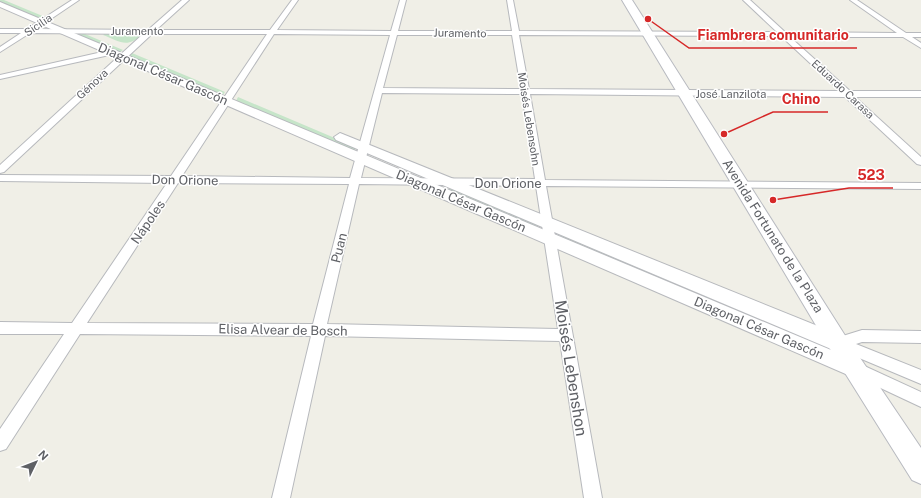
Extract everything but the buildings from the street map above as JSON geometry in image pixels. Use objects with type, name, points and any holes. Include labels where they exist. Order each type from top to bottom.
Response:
[{"type":"main road","name":"Avenida Fortunato de la Plaza","points":[[627,0],[838,342],[921,471]]},
{"type":"street","name":"Diagonal César Gascón","points":[[9,0],[47,20],[62,30],[121,52],[362,152],[450,182],[921,377]]},
{"type":"street","name":"Sicilia","points":[[0,50],[76,0]]},
{"type":"street","name":"Génova","points":[[0,170],[121,52],[151,31],[186,0]]},
{"type":"street","name":"Nápoles","points":[[0,443],[176,180],[272,32],[295,0]]},
{"type":"street","name":"Puan","points":[[281,498],[318,330],[362,152],[403,0]]},
{"type":"street","name":"Moisés Lebensohn","points":[[510,0],[539,183],[550,238]]},
{"type":"street","name":"Eduardo Carasa","points":[[746,0],[921,162]]},
{"type":"street","points":[[853,0],[921,46]]},
{"type":"street","name":"Diagonal César Gascón","points":[[0,4],[83,31],[121,52]]},
{"type":"street","name":"Juramento","points":[[0,30],[921,36]]},
{"type":"street","points":[[0,77],[121,52]]},
{"type":"street","name":"José Lanzilota","points":[[378,90],[685,94],[921,94]]},
{"type":"street","name":"Diagonal César Gascón","points":[[362,152],[417,182],[855,369],[921,400]]},
{"type":"street","name":"Don Orione","points":[[0,178],[921,186]]},
{"type":"street","name":"Moisés Lebenshon","points":[[550,238],[593,498]]},
{"type":"street","name":"Elisa Alvear de Bosch","points":[[0,328],[318,330],[566,335]]},
{"type":"street","points":[[838,342],[862,336],[921,337]]},
{"type":"green space","points":[[0,0],[4,0],[45,17],[42,19],[0,2]]},
{"type":"green space","points":[[105,33],[141,35],[127,43],[103,35]]},
{"type":"green space","points":[[76,34],[85,34],[123,50],[120,52]]},
{"type":"green space","points":[[132,53],[225,92],[222,96],[128,56]]},
{"type":"green space","points":[[238,97],[356,147],[354,152],[236,101]]},
{"type":"green space","points":[[442,189],[456,189],[536,222],[538,229]]},
{"type":"green space","points":[[560,232],[803,334],[802,341],[562,240]]},
{"type":"place","name":"Fiambrera comunitario","points":[[648,19]]},
{"type":"place","name":"Chino","points":[[724,134]]},
{"type":"place","name":"523","points":[[773,200]]}]
